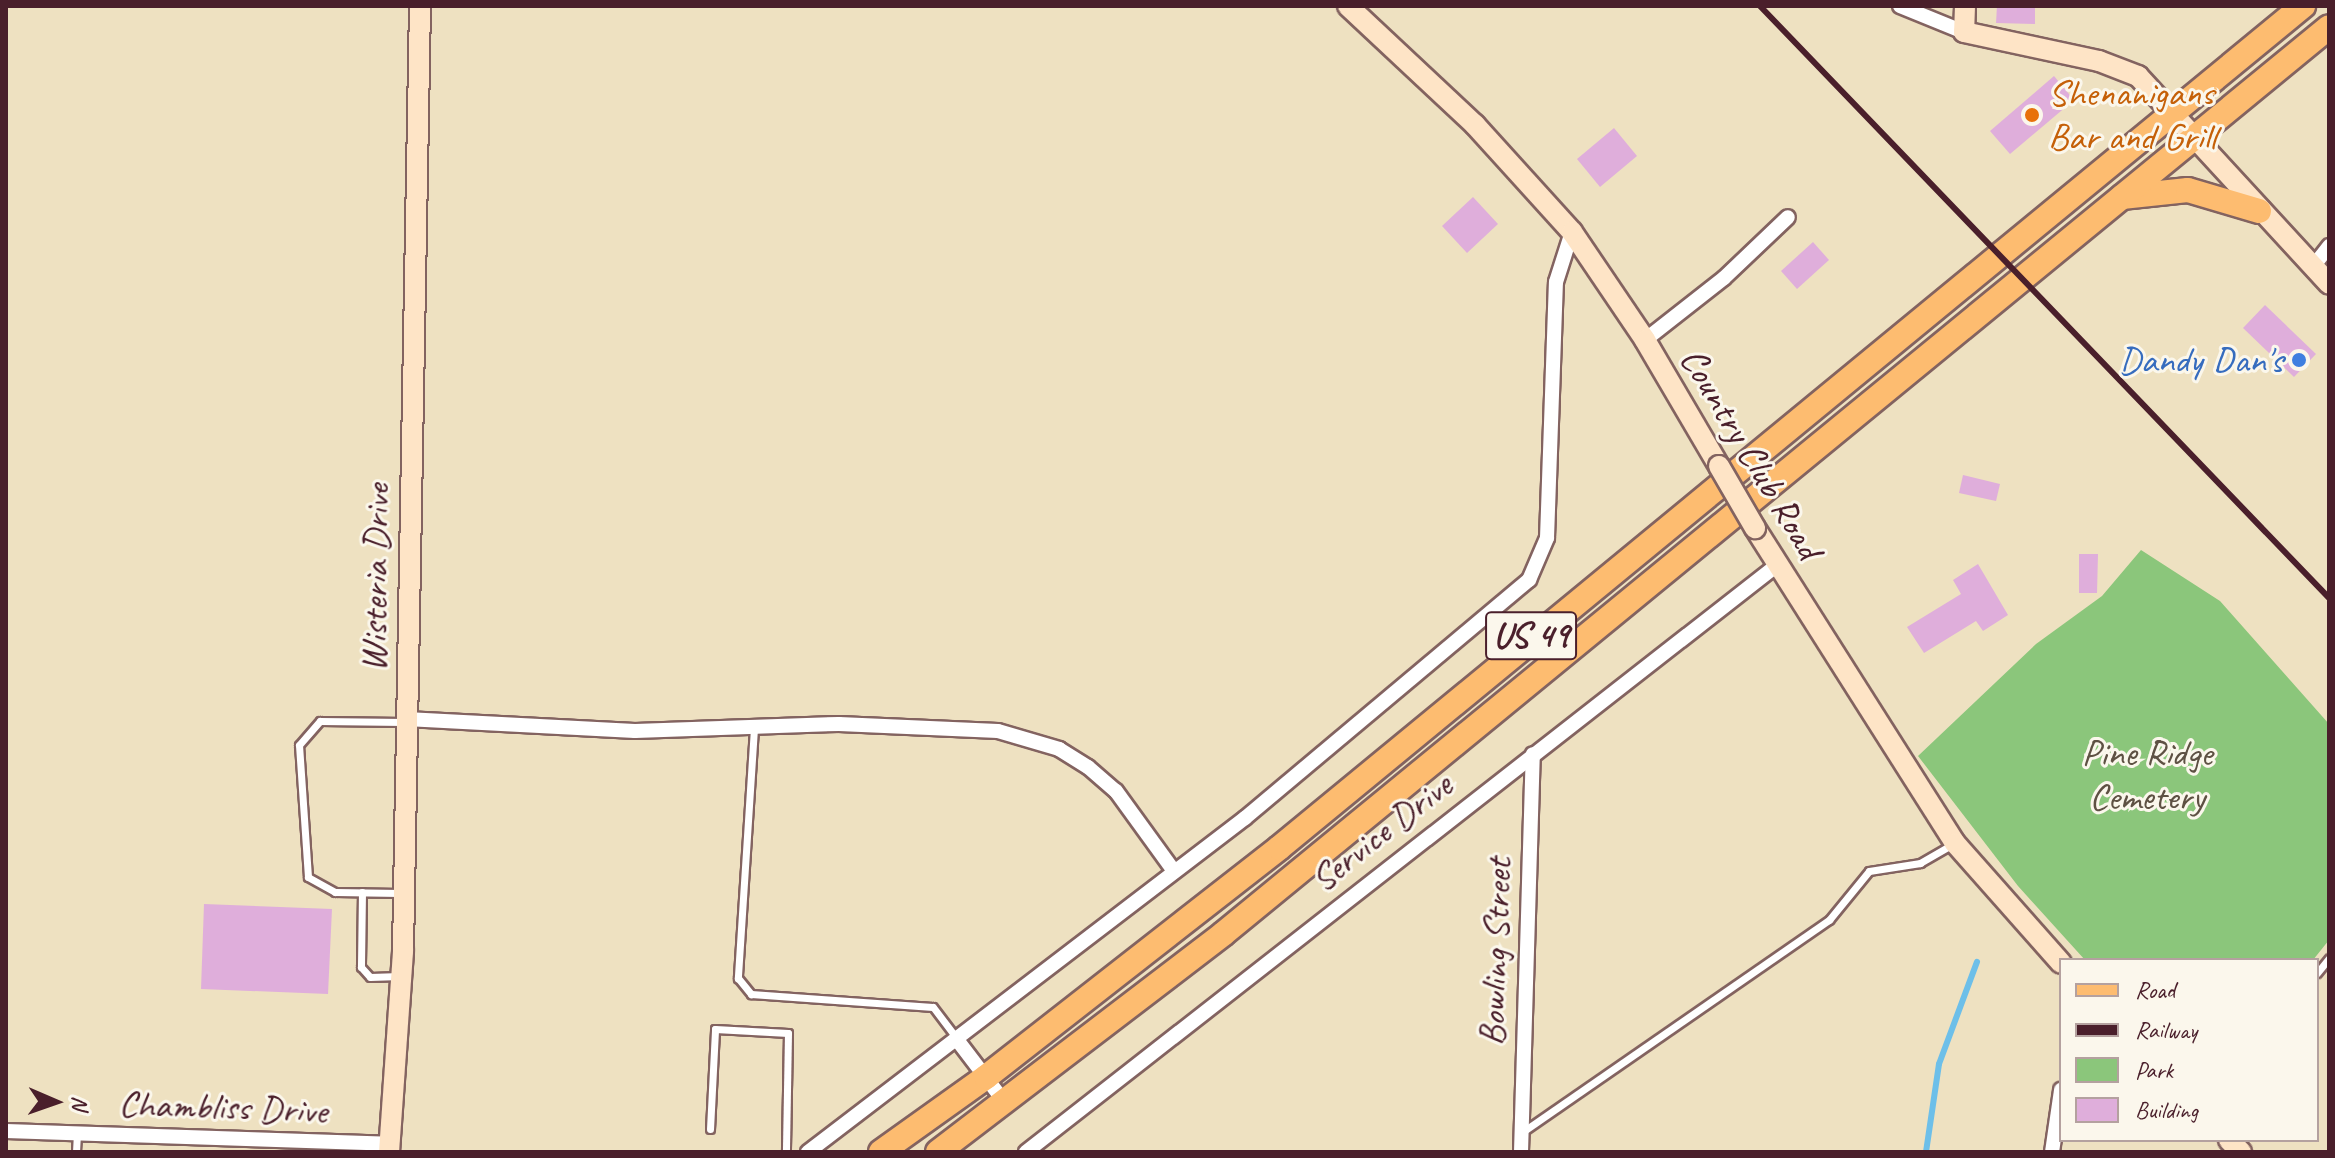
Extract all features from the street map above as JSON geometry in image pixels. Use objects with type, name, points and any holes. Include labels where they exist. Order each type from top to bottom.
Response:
[{"type":"main road","name":"US 49","points":[[881,1152],[986,1077],[1279,848],[2287,15],[2303,6]]},
{"type":"main road","name":"US 49","points":[[938,1152],[1006,1104],[1223,934],[2115,199],[2329,27]]},
{"type":"main road","points":[[2289,60],[2329,41]]},
{"type":"main road","points":[[2115,199],[2188,190],[2259,211]]},
{"type":"street","name":"Wisteria Drive","points":[[389,1148],[402,976],[420,6]]},
{"type":"street","name":"Country Club Road","points":[[1348,6],[1475,125],[1572,232],[1645,340],[1777,565],[1955,843],[2059,961]]},
{"type":"street","points":[[1900,6],[1964,32],[2099,61],[2138,76],[2174,110],[2259,211],[2329,284]]},
{"type":"street","points":[[1964,32],[1965,6]]},
{"type":"street","points":[[1645,340],[1724,278],[1788,217]]},
{"type":"street","points":[[808,1152],[958,1041],[1174,871],[1507,602],[1538,567],[1547,538],[1556,282],[1572,232]]},
{"type":"street","points":[[2312,268],[2329,246]]},
{"type":"street","name":"Service Drive","points":[[1026,1152],[1777,565]]},
{"type":"street","points":[[406,720],[635,731],[754,726],[954,727],[1029,738],[1059,749],[1116,791],[1174,871]]},
{"type":"street","name":"Bowling Street","points":[[1521,1152],[1533,754]]},
{"type":"street","points":[[958,1041],[1006,1104]]},
{"type":"street","points":[[2052,1152],[2059,1104]]},
{"type":"street","name":"Chambliss Drive","points":[[6,1131],[389,1148]]},
{"type":"lane","points":[[404,893],[335,892],[308,877],[299,745],[320,721],[406,720]]},
{"type":"lane","points":[[754,726],[738,978],[751,994],[933,1007],[958,1041]]},
{"type":"lane","points":[[1522,1132],[1829,920],[1869,871],[1920,863],[1955,843]]},
{"type":"lane","points":[[362,892],[361,967],[370,977],[402,976]]},
{"type":"lane","points":[[710,1129],[715,1029],[788,1033],[786,1152]]},
{"type":"lane","points":[[76,1152],[77,1134]]},
{"type":"green space","name":"Pine Ridge Cemetery","points":[[2141,550],[2220,601],[2329,724],[2329,940],[2315,958],[2083,958],[2018,886],[1918,756],[2036,644],[2102,596]]},
{"type":"building","points":[[1997,6],[2035,6],[2035,24],[1996,23]]},
{"type":"building","name":"Shenanigans Bar and Grill","points":[[2054,76],[2074,100],[2010,154],[1990,131]]},
{"type":"building","points":[[1614,128],[1637,156],[1600,187],[1577,159]]},
{"type":"building","points":[[1473,197],[1498,224],[1467,253],[1442,226]]},
{"type":"building","points":[[1813,242],[1829,260],[1797,289],[1781,271]]},
{"type":"building","points":[[2265,305],[2316,354],[2294,377],[2243,328]]},
{"type":"building","points":[[1963,475],[2000,484],[1996,501],[1959,493]]},
{"type":"building","points":[[2079,554],[2098,554],[2097,593],[2079,593]]},
{"type":"building","points":[[1978,564],[2008,615],[1983,631],[1976,621],[1924,653],[1907,627],[1961,594],[1953,580]]},
{"type":"building","points":[[204,904],[332,909],[328,994],[201,989]]},
{"type":"waterway","points":[[1926,1152],[1939,1064],[1977,962]]},
{"type":"railway","points":[[1760,6],[2329,598]]},
{"type":"place","name":"Shenanigans Bar and Grill","points":[[2032,115]]},
{"type":"place","name":"Dandy Dan's","points":[[2299,360]]}]
